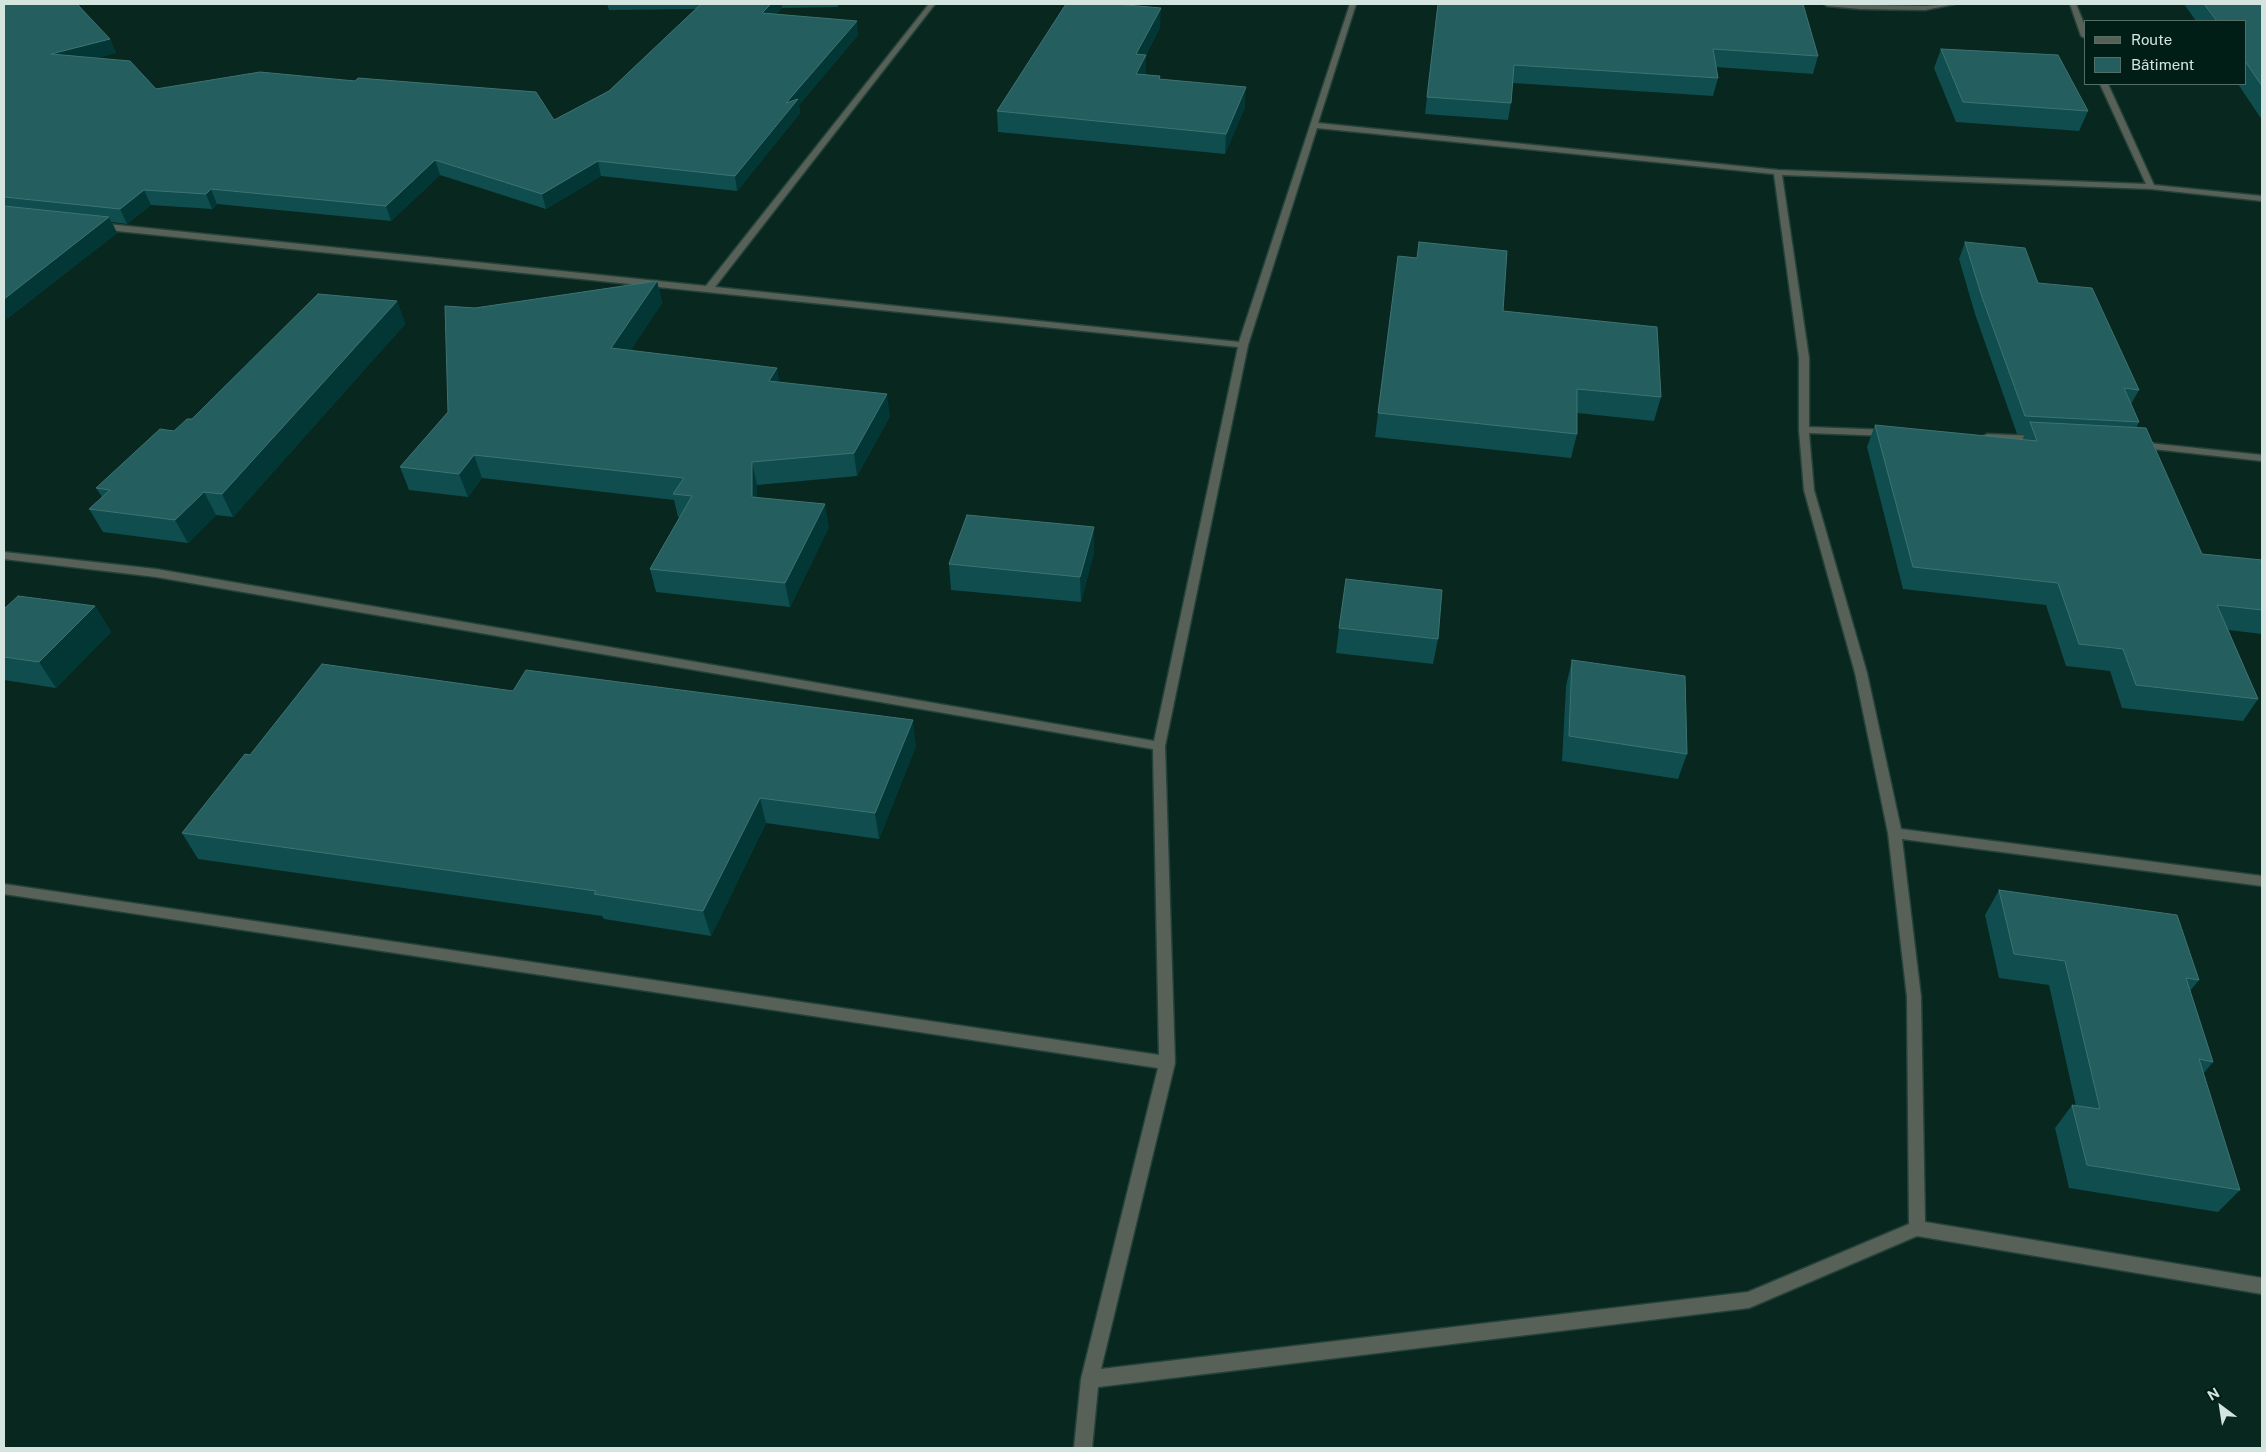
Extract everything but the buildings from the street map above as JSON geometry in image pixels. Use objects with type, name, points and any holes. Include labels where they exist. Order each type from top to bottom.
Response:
[{"type":"street","points":[[709,289],[932,4]]},
{"type":"street","points":[[1083,1448],[1090,1380],[1167,1063],[1160,746],[1243,345],[1354,4]]},
{"type":"street","points":[[1827,4],[1860,7],[1925,8],[1952,4]]},
{"type":"street","points":[[2073,4],[2084,33]]},
{"type":"street","points":[[2104,85],[2151,187]]},
{"type":"street","points":[[1314,125],[1778,172],[2151,187],[2262,198]]},
{"type":"street","points":[[1778,172],[1804,358],[1804,430],[1809,490],[1861,673],[1895,833],[1914,997],[1918,1228]]},
{"type":"street","points":[[83,224],[1243,345]]},
{"type":"street","points":[[1804,430],[1904,434]]},
{"type":"street","points":[[1974,436],[2053,440]]},
{"type":"street","points":[[2131,444],[2262,458]]},
{"type":"street","points":[[4,556],[156,573],[1160,746]]},
{"type":"street","points":[[1895,833],[2262,880]]},
{"type":"street","points":[[4,889],[1167,1063]]},
{"type":"street","points":[[1090,1380],[1749,1300],[1918,1228],[2262,1286]]}]
